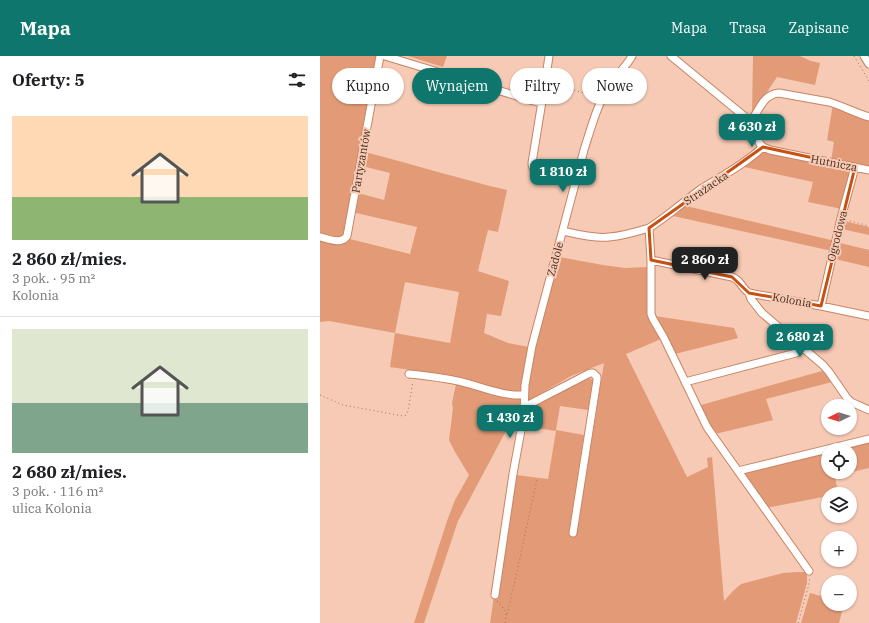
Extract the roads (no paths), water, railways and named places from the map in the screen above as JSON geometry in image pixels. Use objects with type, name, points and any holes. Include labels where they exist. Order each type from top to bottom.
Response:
[{"type":"street","name":"Partyzantów","points":[[320,237],[340,241],[345,240],[347,236],[380,56]]},
{"type":"street","points":[[385,56],[510,94]]},
{"type":"street","points":[[548,68],[549,56]]},
{"type":"street","name":"Zadole","points":[[495,595],[524,414],[524,396],[532,346],[584,150],[602,98],[632,56]]},
{"type":"street","points":[[671,56],[744,116],[750,123],[760,144],[763,147]]},
{"type":"street","points":[[864,56],[869,64]]},
{"type":"street","points":[[750,123],[760,106],[770,95],[774,93],[837,104],[858,114],[869,117]]},
{"type":"street","points":[[542,104],[532,167],[534,170],[541,173],[576,183]]},
{"type":"street","name":"Hutnicza","points":[[763,147],[770,150],[869,170]]},
{"type":"street","name":"Strażacka","points":[[648,228],[658,223],[702,189],[755,155],[763,147]]},
{"type":"street","name":"Ogrodowa","points":[[821,306],[841,218],[855,167]]},
{"type":"street","points":[[563,231],[608,238],[641,231],[648,228],[650,235],[653,319],[664,338],[707,426],[808,571]]},
{"type":"street","points":[[651,260],[732,277],[740,281],[762,313],[826,368],[851,402],[869,410]]},
{"type":"street","name":"Kolonia","points":[[749,293],[869,316]]},
{"type":"street","points":[[685,382],[796,354],[803,348]]},
{"type":"street","points":[[524,406],[590,373],[593,373],[597,377],[573,534]]},
{"type":"street","points":[[412,374],[461,382],[506,394],[524,396]]},
{"type":"street","points":[[738,471],[869,439]]}]
